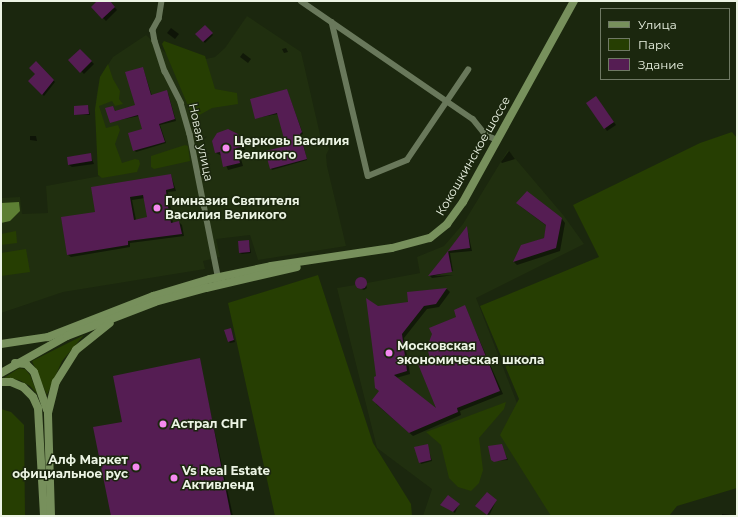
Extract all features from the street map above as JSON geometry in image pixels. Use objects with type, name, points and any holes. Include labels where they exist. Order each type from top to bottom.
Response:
[{"type":"main road","name":"Кокошкинское шоссе","points":[[219,281],[271,266],[319,261],[417,243],[435,235],[459,208],[574,1]]},
{"type":"main road","points":[[1,372],[72,334],[144,306],[219,281]]},
{"type":"main road","points":[[1,344],[37,340],[166,291],[219,281]]},
{"type":"main road","points":[[51,516],[48,413],[56,382],[76,350],[106,326],[144,306]]},
{"type":"main road","points":[[3,365],[86,322]]},
{"type":"main road","points":[[3,365],[18,363],[26,364],[34,372],[48,413]]},
{"type":"main road","points":[[1,382],[11,382],[23,387],[33,397],[38,408],[44,516]]},
{"type":"street","name":"Новая улица","points":[[162,1],[159,19],[153,30],[154,41],[165,71],[182,103],[210,246],[219,281]]},
{"type":"street","points":[[301,1],[473,119],[486,135],[497,140]]},
{"type":"street","points":[[332,22],[368,176],[407,160],[468,70]]},
{"type":"shaded area","points":[[247,16],[301,52],[321,139],[327,141],[329,149],[326,155],[327,166],[346,246],[258,260],[250,235],[216,239],[220,257],[203,261],[205,269],[63,292],[1,313],[1,198],[20,197],[22,214],[48,213],[46,186],[100,176],[95,110],[100,77],[113,57],[146,35],[179,65],[215,57],[225,48]]},
{"type":"shaded area","points":[[508,150],[564,216],[584,244],[476,298],[561,516],[423,516],[432,489],[377,448],[337,288],[355,285],[360,278],[367,283],[420,273],[417,257],[444,246],[463,224]]},
{"type":"shaded area","points":[[19,202],[20,211],[10,221],[1,223],[1,203]]},
{"type":"green space","points":[[164,41],[205,56],[215,89],[237,93],[238,104],[212,108],[196,117],[191,113],[162,44]]},
{"type":"green space","points":[[108,64],[113,79],[120,91],[119,99],[123,104],[115,106],[112,101],[99,106],[106,128],[118,125],[120,130],[115,144],[122,163],[135,159],[139,160],[140,164],[137,172],[102,178],[98,175],[95,110],[100,77]]},
{"type":"green space","points":[[732,132],[737,138],[737,488],[677,506],[669,516],[551,516],[500,435],[519,399],[480,306],[599,257],[573,205],[700,143]]},
{"type":"green space","points":[[185,145],[188,146],[190,161],[154,169],[151,167],[151,156]]},
{"type":"green space","points":[[16,231],[17,243],[1,245],[1,234]]},
{"type":"green space","points":[[26,249],[30,272],[1,276],[1,253]]},
{"type":"green space","points":[[318,275],[373,443],[411,504],[412,516],[275,516],[228,303]]},
{"type":"green space","points":[[84,335],[62,361],[47,395],[32,361]]},
{"type":"green space","points":[[19,368],[25,369],[30,375],[38,395],[30,386],[19,380],[4,378]]},
{"type":"green space","points":[[506,402],[504,409],[479,438],[483,470],[479,483],[471,491],[458,487],[449,478],[441,445],[426,432]]},
{"type":"green space","points":[[1,409],[11,412],[24,425],[25,516],[1,516]]},
{"type":"building","points":[[97,1],[110,1],[115,7],[102,19],[91,7]]},
{"type":"building","points":[[205,25],[213,33],[203,42],[195,34]]},
{"type":"building","points":[[80,49],[92,61],[80,73],[68,60]]},
{"type":"building","points":[[36,61],[54,80],[42,95],[28,81],[35,74],[29,68]]},
{"type":"building","points":[[143,67],[151,95],[167,90],[175,119],[159,124],[165,142],[133,151],[128,133],[142,129],[138,115],[110,123],[105,108],[113,106],[115,111],[135,105],[125,72]]},
{"type":"building","points":[[287,89],[302,132],[300,134],[307,159],[270,169],[265,151],[286,146],[277,113],[255,119],[250,99]]},
{"type":"building","points":[[596,96],[614,122],[604,129],[586,103]]},
{"type":"building","points":[[88,105],[89,114],[74,115],[74,106]]},
{"type":"building","name":"Церковь Василия Великого","points":[[228,129],[238,134],[242,147],[236,148],[240,163],[223,167],[220,152],[215,153],[212,141],[217,133]]},
{"type":"building","points":[[91,153],[92,161],[68,165],[67,157]]},
{"type":"building","points":[[171,174],[174,188],[166,190],[171,223],[179,221],[182,234],[128,241],[128,245],[67,255],[61,217],[95,212],[91,187]],"holes":[[[143,195],[147,217],[134,220],[130,197]]]},
{"type":"building","points":[[527,191],[562,218],[556,248],[513,262],[521,245],[544,238],[546,225],[516,203]]},
{"type":"building","points":[[467,226],[470,248],[448,251]]},
{"type":"building","points":[[249,240],[250,252],[239,253],[238,241]]},
{"type":"building","points":[[448,251],[452,272],[428,276]]},
{"type":"building","points":[[361,277],[365,279],[367,283],[365,287],[361,289],[357,287],[355,283],[357,279]]},
{"type":"building","points":[[447,288],[436,304],[424,306],[402,334],[407,371],[394,375],[436,408],[418,364],[430,359],[427,347],[432,334],[429,328],[456,317],[454,310],[465,305],[500,391],[457,408],[458,412],[409,433],[372,400],[379,391],[375,388],[374,377],[376,376],[366,298],[378,306],[408,302],[407,292]]},
{"type":"building","points":[[231,328],[234,340],[228,342],[224,330]]},
{"type":"building","points":[[200,358],[231,516],[111,516],[93,427],[122,422],[113,376]]},
{"type":"building","points":[[428,444],[431,460],[419,463],[414,447]]},
{"type":"building","points":[[502,444],[507,459],[494,462],[491,460],[488,446]]},
{"type":"building","points":[[487,492],[497,500],[487,515],[475,506]]},
{"type":"building","points":[[448,495],[460,504],[453,512],[440,505]]},
{"type":"place","name":"Церковь Василия Великого","points":[[226,148]]},
{"type":"place","name":"Гимназия Святителя Василия Великого","points":[[157,208]]},
{"type":"place","name":"Московская экономическая школа","points":[[389,353]]},
{"type":"place","name":"Астрал СНГ","points":[[163,424]]},
{"type":"place","name":"Алф Маркет официальное рус","points":[[136,467]]},
{"type":"place","name":"Vs Real Estate Активленд","points":[[174,478]]}]
